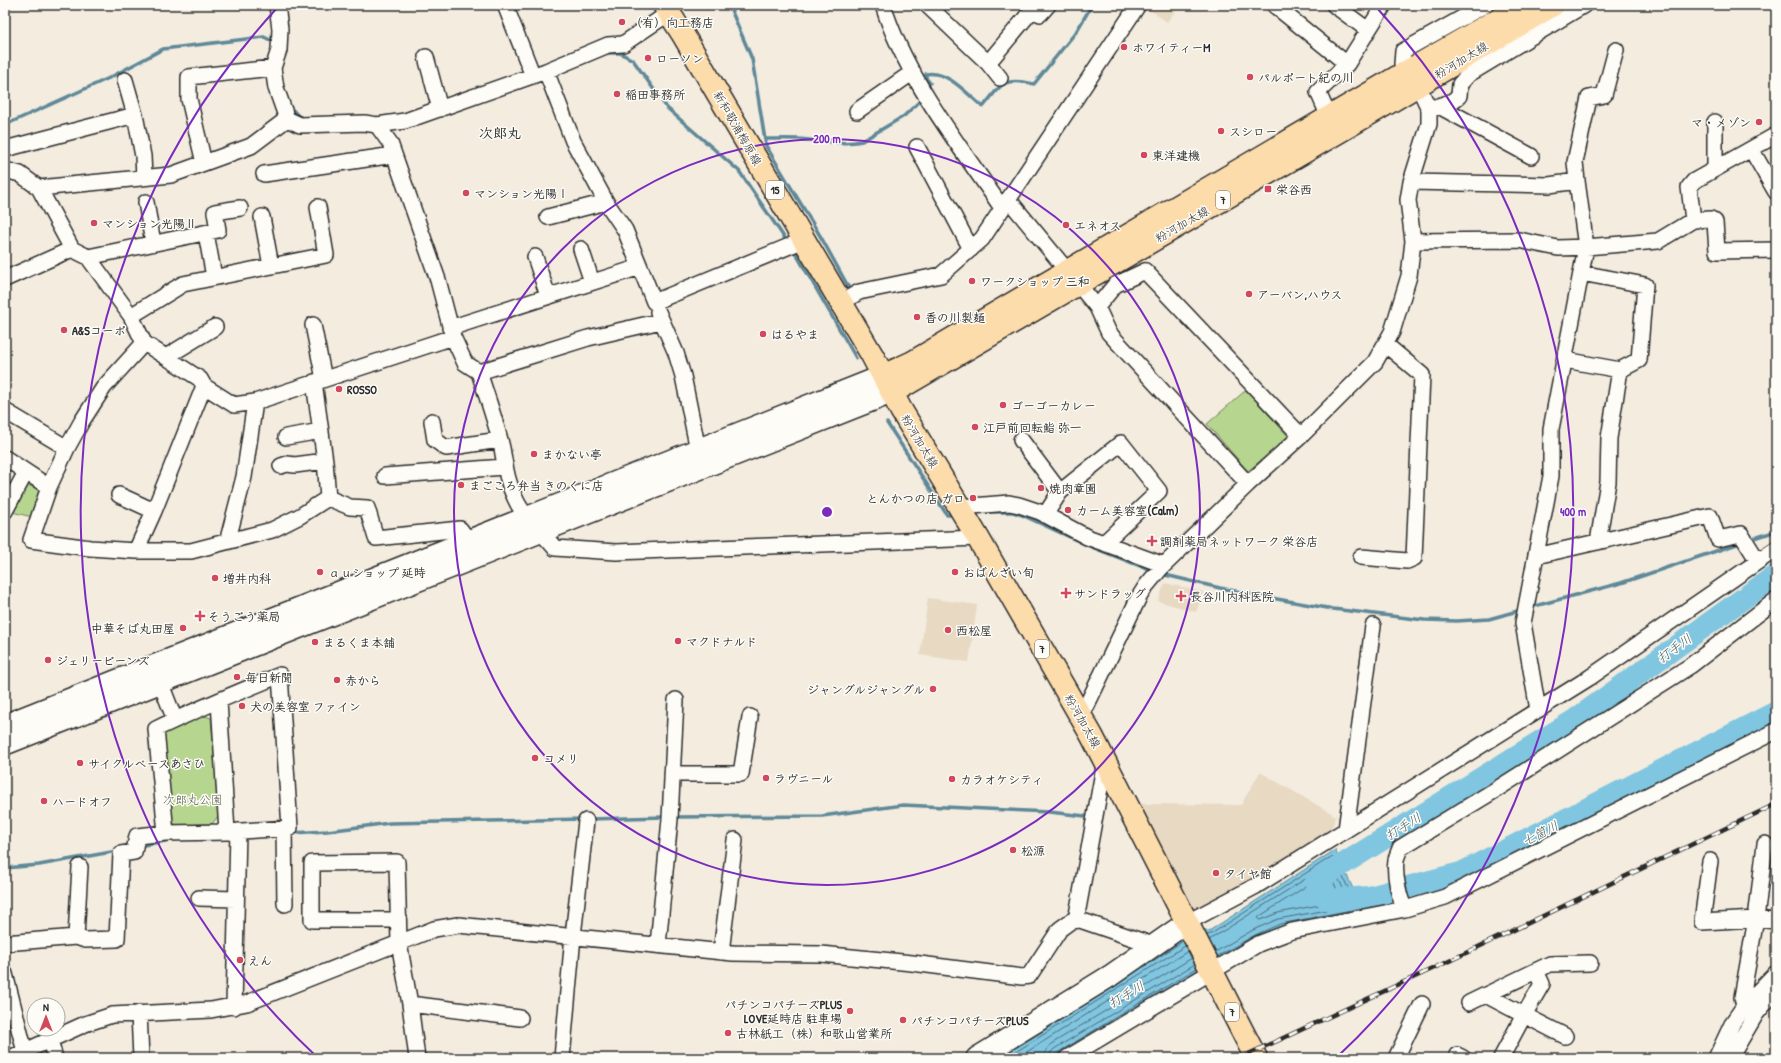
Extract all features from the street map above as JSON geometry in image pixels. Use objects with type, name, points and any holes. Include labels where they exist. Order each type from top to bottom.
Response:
[{"type":"main road","name":"粉河加太線","points":[[1073,277],[1329,117],[1411,79],[1523,5]]},
{"type":"main road","name":"粉河加太線","points":[[1256,1058],[1105,761],[1081,717],[960,507],[901,410],[888,384],[913,362],[1073,277],[1411,79],[1552,5]]},
{"type":"main road","name":"新和歌浦梅原線","points":[[666,9],[888,384]]},
{"type":"street","points":[[276,5],[280,29],[279,50],[273,68],[276,88],[287,119],[300,125],[364,123],[377,125],[405,121],[544,75],[608,45],[623,44],[666,9]]},
{"type":"street","points":[[507,5],[507,10],[544,75],[573,141],[606,202],[625,230],[661,321],[676,353],[683,376],[700,460]]},
{"type":"street","points":[[883,5],[888,20],[913,72],[952,135],[1005,203],[1073,277],[1097,307],[1108,333],[1248,484]]},
{"type":"street","points":[[927,5],[988,63],[1000,78]]},
{"type":"street","points":[[988,63],[1033,9],[1040,14],[1048,5]]},
{"type":"street","points":[[840,303],[860,292],[942,275],[982,239],[1138,5]]},
{"type":"street","points":[[1274,5],[1347,64]]},
{"type":"street","points":[[1334,5],[1368,30]]},
{"type":"street","points":[[1329,117],[1318,92],[1347,64],[1384,5]]},
{"type":"street","points":[[1434,108],[1451,102],[1459,96],[1460,84],[1469,74],[1584,5]]},
{"type":"street","points":[[1479,7],[1403,51],[1402,64],[1411,79],[1434,108],[1531,156]]},
{"type":"street","points":[[1538,710],[1523,623],[1551,476],[1551,430],[1586,247],[1575,162],[1589,98],[1604,95],[1616,50]]},
{"type":"street","points":[[426,57],[440,109]]},
{"type":"street","points":[[204,164],[189,99],[189,77],[273,68]]},
{"type":"street","points":[[857,111],[913,72]]},
{"type":"street","points":[[125,80],[135,115],[143,156],[144,177]]},
{"type":"street","points":[[1081,717],[1139,597],[1160,570],[1248,484],[1301,436],[1375,362],[1392,332],[1409,276],[1413,241],[1408,200],[1411,182],[1434,108]]},
{"type":"street","points":[[5,150],[135,115]]},
{"type":"street","points":[[39,188],[144,177],[171,176],[251,146],[287,119]]},
{"type":"street","points":[[1715,122],[1715,170]]},
{"type":"street","points":[[377,125],[390,143],[438,280],[452,332],[465,363],[479,372],[499,440],[504,467],[515,499],[527,518],[543,532],[555,548],[616,552],[978,538]]},
{"type":"street","points":[[1693,220],[1689,187],[1694,181],[1776,135]]},
{"type":"street","points":[[917,147],[971,249]]},
{"type":"street","points":[[1751,149],[1776,192]]},
{"type":"street","points":[[264,174],[394,155]]},
{"type":"street","points":[[5,170],[20,174],[39,188],[72,249],[88,257],[131,316],[144,343],[200,379],[204,386],[234,405],[255,402],[548,296],[640,267]]},
{"type":"street","points":[[1411,182],[1549,185],[1577,182]]},
{"type":"street","points":[[146,202],[153,243]]},
{"type":"street","points":[[548,217],[606,202]]},
{"type":"street","points":[[131,316],[183,284],[326,255],[318,206]]},
{"type":"street","points":[[88,257],[218,230],[215,212],[240,208]]},
{"type":"street","points":[[262,217],[271,266]]},
{"type":"street","points":[[1413,241],[1519,240],[1558,248],[1586,247],[1658,241],[1693,220],[1712,219],[1715,222],[1717,252],[1776,250]]},
{"type":"street","points":[[206,233],[214,277]]},
{"type":"street","points":[[654,302],[804,240]]},
{"type":"street","points":[[5,280],[72,249]]},
{"type":"street","points":[[580,249],[592,282]]},
{"type":"street","points":[[535,257],[548,296]]},
{"type":"street","points":[[1097,307],[1115,285],[1146,270],[1301,436]]},
{"type":"street","points":[[1564,360],[1620,370],[1639,360],[1645,285],[1581,273]]},
{"type":"street","points":[[479,372],[588,338],[661,321]]},
{"type":"street","points":[[313,325],[319,380],[321,431],[328,498]]},
{"type":"street","points":[[166,357],[215,327]]},
{"type":"street","points":[[144,343],[104,388],[82,421],[67,448],[49,487],[31,540],[90,548],[136,551],[191,551],[272,530],[300,516],[328,498]]},
{"type":"street","points":[[1361,557],[1407,561],[1414,558],[1422,375],[1385,344]]},
{"type":"street","points":[[1598,542],[1608,482],[1609,438],[1620,370]]},
{"type":"street","points":[[5,725],[157,674],[392,581],[543,532],[700,460],[888,384]]},
{"type":"street","points":[[136,551],[154,511],[204,386]]},
{"type":"street","points":[[229,535],[250,449],[255,402]]},
{"type":"street","points":[[5,411],[67,448]]},
{"type":"street","points":[[432,421],[435,440],[446,448],[499,440]]},
{"type":"street","points":[[286,437],[321,431]]},
{"type":"street","points":[[1021,440],[1060,492]]},
{"type":"street","points":[[1045,515],[1060,492],[1121,443],[1159,491],[1104,543]]},
{"type":"street","points":[[5,458],[49,487]]},
{"type":"street","points":[[392,581],[469,542],[527,518],[700,460]]},
{"type":"street","points":[[281,466],[288,464],[295,466],[325,461]]},
{"type":"street","points":[[385,476],[504,467]]},
{"type":"street","points":[[5,511],[26,472]]},
{"type":"street","points":[[119,495],[154,511]]},
{"type":"street","points":[[328,498],[350,507],[367,508],[376,538],[460,529],[469,542]]},
{"type":"street","points":[[960,507],[1008,503],[1019,505],[1045,515],[1086,537],[1104,543],[1160,570]]},
{"type":"street","points":[[1536,556],[1710,516],[1718,539],[1741,534],[1758,561]]},
{"type":"street","points":[[977,1058],[1110,976],[1153,945],[1256,886],[1589,678],[1776,549]]},
{"type":"street","points":[[1403,905],[1397,875],[1396,861],[1400,848],[1497,789],[1601,721],[1690,666],[1776,600]]},
{"type":"street","points":[[1346,830],[1373,626]]},
{"type":"street","points":[[157,674],[175,720]]},
{"type":"street","points":[[5,744],[157,674]]},
{"type":"street","points":[[5,943],[76,937],[85,940],[117,939],[121,854],[134,852],[137,836],[166,833],[235,834],[284,832],[290,828],[280,675],[156,729],[166,833]]},
{"type":"street","points":[[658,945],[670,820],[676,700]]},
{"type":"street","points":[[219,701],[235,834],[236,899],[234,1007]]},
{"type":"street","points":[[672,774],[740,774],[750,717]]},
{"type":"street","points":[[1068,1058],[1210,969],[1258,944],[1292,931],[1403,905],[1445,897],[1776,731]]},
{"type":"street","points":[[1076,920],[1105,761]]},
{"type":"street","points":[[562,1058],[573,936],[586,821]]},
{"type":"street","points":[[284,832],[285,904]]},
{"type":"street","points":[[721,952],[735,840]]},
{"type":"street","points":[[1744,1006],[1742,997],[1756,919],[1765,844]]},
{"type":"street","points":[[1710,861],[1702,922],[1756,919],[1776,921]]},
{"type":"street","points":[[398,920],[312,920],[312,863],[397,862],[399,943],[410,1004],[417,1058]]},
{"type":"street","points":[[76,937],[80,867]]},
{"type":"street","points":[[199,898],[236,899]]},
{"type":"street","points":[[10,1058],[85,1024],[112,1015],[211,1010],[234,1007],[434,929],[458,925],[721,952],[822,954],[912,962],[1022,977],[1029,976],[1060,929],[1071,921],[1080,920],[1153,945]]},
{"type":"street","points":[[1469,1003],[1550,964],[1590,963]]},
{"type":"street","points":[[1501,1058],[1542,984],[1536,971]]},
{"type":"street","points":[[1730,1058],[1766,994],[1776,973]]},
{"type":"street","points":[[5,974],[25,1052]]},
{"type":"street","points":[[1716,1058],[1734,1022],[1744,1006],[1766,994]]},
{"type":"street","points":[[1486,995],[1565,1036]]},
{"type":"street","points":[[410,1004],[520,1018]]},
{"type":"street","points":[[1396,1058],[1422,1004]]},
{"type":"street","points":[[140,1013],[141,1058]]},
{"type":"street","points":[[50,1040],[55,1058]]},
{"type":"shaded area","points":[[1143,5],[1178,5],[1179,6],[1167,22]]},
{"type":"shaded area","name":"長谷川内科医院","points":[[1165,583],[1203,592],[1196,612],[1158,601]]},
{"type":"shaded area","name":"西松屋","points":[[928,598],[977,605],[969,662],[920,655]]},
{"type":"shaded area","points":[[5,617],[11,619],[5,642]]},
{"type":"shaded area","name":"タイヤ館","points":[[1260,772],[1336,816],[1331,830],[1193,916],[1136,804],[1241,805]]},
{"type":"green space","points":[[1246,390],[1289,437],[1248,471],[1207,424]]},
{"type":"green space","points":[[26,484],[41,491],[32,517],[12,512]]},
{"type":"green space","name":"次郎丸公園","points":[[202,715],[211,718],[219,815],[212,824],[176,825],[169,819],[163,735],[167,729]]},
{"type":"water","points":[[1335,850],[1364,912],[1281,928],[1173,987],[1056,1058],[989,1058],[1197,927],[1209,931]]},
{"type":"waterway","points":[[729,5],[752,59],[766,146],[822,239],[849,288]]},
{"type":"waterway","points":[[928,86],[930,83],[926,78],[926,74],[942,76],[957,84],[983,107],[994,93],[1004,84],[1015,81],[1034,84],[1076,32],[1092,5]]},
{"type":"waterway","points":[[5,125],[109,78],[163,49],[264,37],[272,41]]},
{"type":"waterway","points":[[607,53],[620,53],[633,60],[667,108],[739,171],[788,243]]},
{"type":"waterway","points":[[765,139],[798,139],[842,143],[862,141],[904,116],[921,100]]},
{"type":"waterway","points":[[290,107],[299,117]]},
{"type":"waterway","points":[[795,252],[856,358]]},
{"type":"waterway","points":[[887,423],[947,515],[950,515]]},
{"type":"waterway","points":[[987,512],[1013,512],[1022,515],[1087,545],[1153,571]]},
{"type":"waterway","points":[[1749,540],[1776,531]]},
{"type":"waterway","points":[[1531,607],[1621,583],[1743,542]]},
{"type":"waterway","points":[[1161,574],[1220,588],[1333,609],[1424,620],[1457,621],[1489,619],[1521,610]]},
{"type":"waterway","name":"打手川","points":[[1316,881],[1576,719],[1776,575]]},
{"type":"waterway","name":"七箇川","points":[[1328,900],[1370,897],[1461,873],[1776,712]]},
{"type":"waterway","points":[[674,817],[822,816],[903,805],[1049,812],[1085,816]]},
{"type":"waterway","points":[[590,819],[665,817]]},
{"type":"waterway","points":[[292,833],[327,831],[390,823],[584,819]]},
{"type":"waterway","points":[[139,846],[170,840]]},
{"type":"waterway","points":[[5,868],[39,865],[117,851]]},
{"type":"railway","points":[[1240,1058],[1445,963],[1776,804]]},
{"type":"place","name":"（有）向工務店","points":[[622,22]]},
{"type":"place","name":"ホワイティーM","points":[[1124,47]]},
{"type":"place","name":"ローソン","points":[[648,58]]},
{"type":"place","name":"パルポート紀の川","points":[[1250,77]]},
{"type":"place","name":"稲田事務所","points":[[617,94]]},
{"type":"place","name":"マ・メゾン","points":[[1759,122]]},
{"type":"place","name":"スシロー","points":[[1221,131]]},
{"type":"place","name":"東洋建機","points":[[1144,155]]},
{"type":"place","name":"栄谷西","points":[[1268,189]]},
{"type":"place","name":"マンション光陽Ⅰ","points":[[466,193]]},
{"type":"place","name":"マンション光陽Ⅱ","points":[[94,223]]},
{"type":"place","name":"エネオス","points":[[1066,225]]},
{"type":"place","name":"ワークショップ 三和","points":[[972,281]]},
{"type":"place","name":"アーバン,ハウス","points":[[1249,294]]},
{"type":"place","name":"香の川製麺","points":[[917,317]]},
{"type":"place","name":"A&Sコーポ","points":[[64,330]]},
{"type":"place","name":"はるやま","points":[[763,334]]},
{"type":"place","name":"ROSSO","points":[[339,389]]},
{"type":"place","name":"ゴーゴーカレー","points":[[1003,405]]},
{"type":"place","name":"江戸前回転鮨 弥一","points":[[975,427]]},
{"type":"place","name":"まかない亭","points":[[534,454]]},
{"type":"place","name":"まごころ弁当 きのくに店","points":[[461,485]]},
{"type":"place","name":"焼肉章園","points":[[1041,488]]},
{"type":"place","name":"とんかつの店 ガロ","points":[[973,498]]},
{"type":"place","name":"カーム美容室(Calm)","points":[[1068,510]]},
{"type":"place","name":"調剤薬局ネットワーク 栄谷店","points":[[1152,541]]},
{"type":"place","name":"ａｕショップ 延時","points":[[320,572]]},
{"type":"place","name":"おばんざい旬","points":[[955,572]]},
{"type":"place","name":"増井内科","points":[[215,578]]},
{"type":"place","name":"サンドラッグ","points":[[1066,593]]},
{"type":"place","name":"長谷川内科医院","points":[[1181,596]]},
{"type":"place","name":"そうごう薬局","points":[[200,616]]},
{"type":"place","name":"中華そば丸田屋","points":[[183,628]]},
{"type":"place","name":"西松屋","points":[[948,630]]},
{"type":"place","name":"マクドナルド","points":[[678,641]]},
{"type":"place","name":"まるくま本舗","points":[[315,642]]},
{"type":"place","name":"ジェリービーンズ","points":[[48,660]]},
{"type":"place","name":"毎日新聞","points":[[237,677]]},
{"type":"place","name":"赤から","points":[[337,680]]},
{"type":"place","name":"ジャングルジャングル","points":[[933,689]]},
{"type":"place","name":"犬の美容室 ファイン","points":[[242,706]]},
{"type":"place","name":"コメリ","points":[[535,758]]},
{"type":"place","name":"サイクルベースあさひ","points":[[80,763]]},
{"type":"place","name":"ラヴニール","points":[[766,778]]},
{"type":"place","name":"カラオケシティ","points":[[952,779]]},
{"type":"place","name":"ハードオフ","points":[[44,801]]},
{"type":"place","name":"松源","points":[[1013,850]]},
{"type":"place","name":"タイヤ館","points":[[1216,873]]},
{"type":"place","name":"えん","points":[[240,960]]},
{"type":"place","name":"パチンコパチーズPLUS LOVE延時店 駐車場","points":[[850,1011]]},
{"type":"place","name":"パチンコパチーズPLUS","points":[[903,1020]]},
{"type":"place","name":"古林紙工（株）和歌山営業所","points":[[728,1033]]},
{"type":"district","name":"次郎丸","points":[[500,132]]}]
